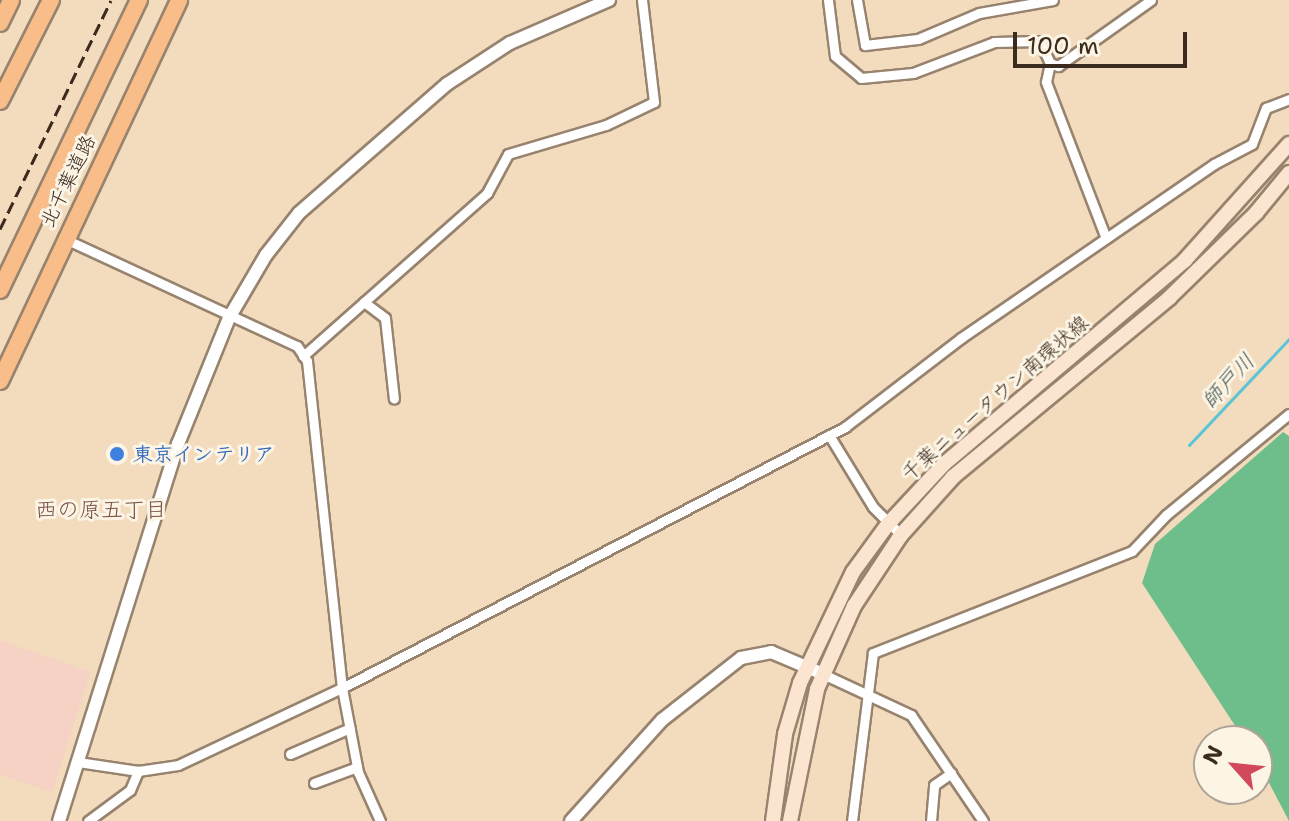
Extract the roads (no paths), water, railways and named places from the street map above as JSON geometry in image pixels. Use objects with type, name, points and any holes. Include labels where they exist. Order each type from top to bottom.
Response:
[{"type":"highway","points":[[0,23],[11,0]]},
{"type":"highway","points":[[0,101],[51,0]]},
{"type":"highway","name":"北千葉道路","points":[[0,290],[139,0]]},
{"type":"highway","name":"北千葉道路","points":[[0,381],[63,238],[179,0]]},
{"type":"main road","name":"千葉ニュータウン南環状線","points":[[773,821],[785,734],[807,667],[853,572],[888,524],[944,464],[1185,260],[1289,144]]},
{"type":"main road","name":"千葉ニュータウン南環状線","points":[[790,821],[803,739],[823,674],[860,594],[901,535],[953,477],[1178,290],[1256,213],[1289,173]]},
{"type":"street","points":[[59,821],[166,479],[229,318],[266,255],[299,213],[447,84],[510,43],[609,0]]},
{"type":"street","points":[[303,356],[487,193],[508,154],[606,125],[654,102],[642,0]]},
{"type":"street","points":[[828,0],[835,56],[849,64],[857,77],[913,73],[994,42],[1040,41],[1050,63],[1046,82],[1106,238]]},
{"type":"street","points":[[857,0],[865,45],[918,39],[979,13],[1053,0]]},
{"type":"street","points":[[1050,63],[1068,63],[1151,0]]},
{"type":"street","points":[[78,762],[138,771],[178,765],[342,688],[829,435],[1106,238],[1214,164],[1252,144],[1266,108],[1289,99]]},
{"type":"street","points":[[63,238],[229,318],[297,346],[303,356],[342,688],[357,767],[380,821]]},
{"type":"street","points":[[364,302],[385,318],[394,399]]},
{"type":"street","points":[[852,821],[873,653],[1132,551],[1166,515],[1289,414]]},
{"type":"street","points":[[829,435],[888,524],[901,535]]},
{"type":"street","points":[[571,821],[639,743],[725,667],[771,652],[911,715],[983,821]]},
{"type":"street","points":[[290,754],[350,728]]},
{"type":"street","points":[[314,783],[357,767]]},
{"type":"street","points":[[88,821],[130,790],[138,771]]},
{"type":"street","points":[[931,821],[934,785],[951,773]]},
{"type":"waterway","name":"師戸川","points":[[1189,445],[1289,339]]},
{"type":"railway","points":[[0,229],[111,0]]},
{"type":"place","name":"東京インテリア","points":[[117,454]]},
{"type":"district","name":"西の原五丁目","points":[[101,510]]}]
